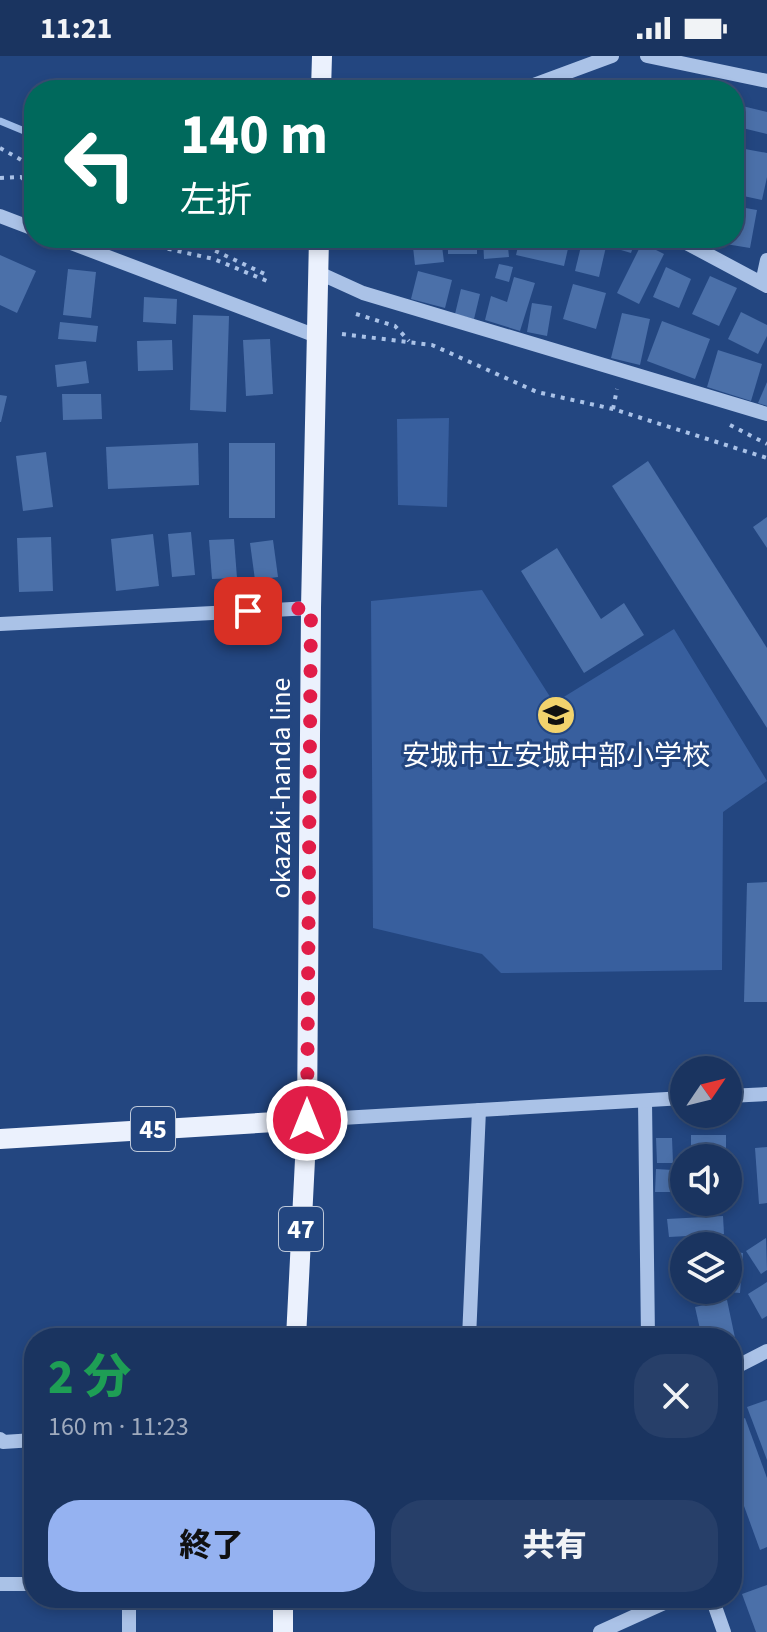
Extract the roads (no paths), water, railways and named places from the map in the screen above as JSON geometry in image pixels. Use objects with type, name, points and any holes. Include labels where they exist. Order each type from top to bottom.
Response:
[{"type":"main road","points":[[321,80],[322,56]]},
{"type":"main road","name":"okazaki-handa line","points":[[297,1328],[307,1120],[311,608],[319,248]]},
{"type":"main road","name":"45","points":[[0,1139],[307,1120]]},
{"type":"main road","points":[[283,1608],[283,1632]]},
{"type":"street","points":[[547,80],[612,56]]},
{"type":"street","points":[[647,56],[767,81]]},
{"type":"street","points":[[0,216],[24,225]]},
{"type":"street","points":[[84,248],[319,337]]},
{"type":"street","points":[[696,248],[764,284],[767,260]]},
{"type":"street","points":[[319,273],[363,293],[767,414]]},
{"type":"street","points":[[0,624],[311,608]]},
{"type":"street","points":[[742,1095],[767,1094]]},
{"type":"street","points":[[307,1120],[670,1099]]},
{"type":"street","points":[[645,1101],[648,1328]]},
{"type":"street","points":[[469,1328],[479,1110]]},
{"type":"street","points":[[0,1139],[0,1146]]},
{"type":"street","points":[[742,1364],[767,1351]]},
{"type":"street","points":[[0,1439],[3,1442],[24,1441]]},
{"type":"street","points":[[0,1584],[24,1584]]},
{"type":"street","points":[[129,1608],[129,1632]]},
{"type":"street","points":[[600,1632],[653,1608]]},
{"type":"street","points":[[716,1608],[724,1632]]},
{"type":"waterway","points":[[0,121],[24,131]]},
{"type":"place","name":"安城市立安城中部小学校","points":[[556,715]]}]
